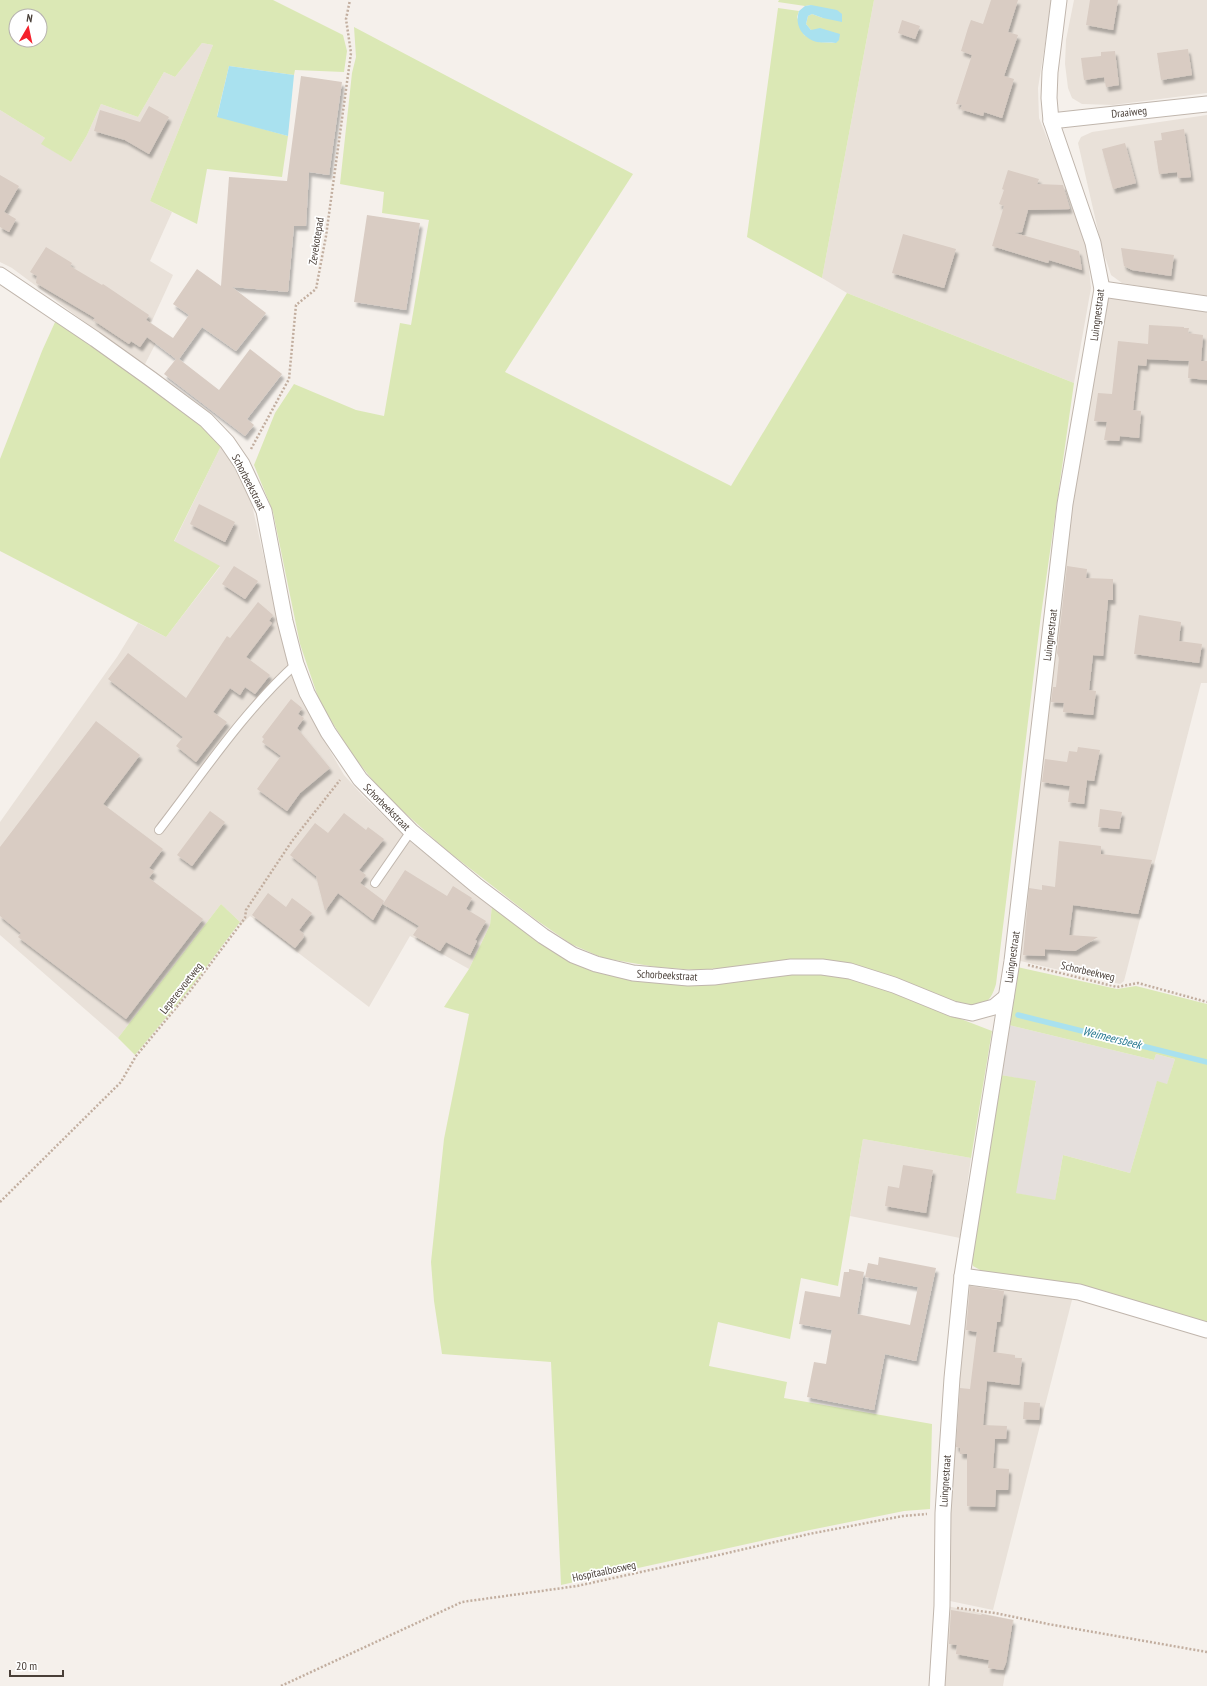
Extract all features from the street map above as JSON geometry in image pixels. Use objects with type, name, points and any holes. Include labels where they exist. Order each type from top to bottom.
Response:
[{"type":"street","name":"Luingnestraat","points":[[937,1686],[942,1606],[943,1512],[952,1378],[962,1276],[1012,961],[1065,504],[1102,289],[1093,243],[1051,121],[1049,98],[1050,72],[1059,0]]},
{"type":"street","name":"Draaiweg","points":[[1051,121],[1207,104]]},
{"type":"street","name":"Schorbeekstraat","points":[[0,275],[95,339],[206,420],[227,442],[242,464],[264,511],[285,620],[296,664],[316,712],[360,780],[411,831],[477,886],[543,936],[573,955],[596,964],[632,973],[688,978],[714,977],[792,967],[822,966],[850,971],[894,985],[953,1009],[972,1013],[994,1007],[1006,997]]},
{"type":"street","points":[[1102,289],[1207,304]]},
{"type":"street","points":[[962,1276],[1079,1292],[1207,1330]]},
{"type":"lane","points":[[159,830],[241,721],[296,664]]},
{"type":"lane","points":[[375,883],[411,831]]},
{"type":"path","name":"Zevekotepad","points":[[242,464],[289,379],[296,305],[316,289],[326,236],[351,53],[346,19],[350,0]]},
{"type":"path","name":"Leperesvoetweg","points":[[0,1202],[121,1082],[136,1056],[190,991],[245,918],[246,910],[292,841],[344,775],[353,768]]},
{"type":"path","name":"Schorbeekweg","points":[[1012,961],[1117,987],[1138,983],[1207,1002]]},
{"type":"path","name":"Hospitaalbosweg","points":[[281,1686],[462,1602],[577,1586],[809,1534],[903,1516],[943,1512]]},
{"type":"path","points":[[942,1606],[994,1613],[1207,1652]]},
{"type":"shaded area","points":[[874,0],[1052,0],[1038,88],[1039,118],[1073,194],[1087,248],[1091,288],[1074,383],[847,293],[822,278]]},
{"type":"shaded area","points":[[1074,0],[1207,0],[1207,93],[1113,105],[1082,104],[1072,98],[1068,88],[1065,64],[1066,40]]},
{"type":"shaded area","points":[[202,43],[213,45],[150,201],[172,212],[150,261],[173,275],[151,323],[162,331],[144,366],[12,268],[0,262],[0,110],[45,138],[42,144],[71,162],[87,135],[101,104],[138,117],[164,72],[175,77]]},
{"type":"shaded area","points":[[1207,115],[1207,297],[1122,283],[1111,275],[1102,248],[1078,143],[1081,137],[1092,132]]},
{"type":"shaded area","points":[[1114,297],[1207,309],[1207,683],[1201,683],[1124,981],[1120,984],[1016,960],[1064,551],[1107,300]]},
{"type":"shaded area","points":[[221,446],[241,478],[252,505],[288,664],[302,702],[344,775],[363,796],[412,843],[492,905],[490,925],[469,969],[410,936],[369,1007],[250,916],[243,923],[240,922],[221,904],[118,1038],[0,935],[0,822],[117,657],[138,623],[166,637],[220,567],[174,542]]},
{"type":"shaded area","points":[[1009,1025],[1154,1060],[1156,1054],[1175,1059],[1167,1085],[1157,1082],[1130,1173],[1063,1155],[1055,1201],[1015,1193],[1036,1082],[1001,1075]]},
{"type":"shaded area","points":[[863,1139],[971,1158],[960,1238],[850,1216]]},
{"type":"shaded area","points":[[967,1281],[1073,1296],[993,1610],[950,1601],[950,1466]]},
{"type":"shaded area","points":[[947,1606],[1014,1620],[1003,1686],[945,1686]]},
{"type":"green space","points":[[0,0],[273,0],[343,35],[347,51],[344,72],[295,70],[294,75],[229,66],[217,116],[288,136],[282,177],[207,169],[197,224],[150,201],[213,45],[202,43],[175,77],[164,72],[138,117],[101,104],[87,135],[71,162],[41,144],[45,138],[0,110]]},
{"type":"green space","points":[[779,0],[874,0],[822,278],[747,237],[778,8],[799,11],[797,17],[804,35],[818,42],[836,43],[816,30],[811,30],[806,24],[808,16],[812,14],[823,18],[811,5],[805,6],[778,2]]},
{"type":"green space","points":[[354,27],[633,174],[505,372],[731,486],[847,293],[1074,383],[1041,615],[996,984],[991,997],[984,1004],[974,1006],[961,1005],[878,972],[824,960],[696,970],[656,967],[603,958],[571,944],[535,919],[445,849],[383,793],[354,757],[320,703],[300,644],[273,512],[254,465],[275,413],[294,384],[356,410],[384,416],[400,323],[411,325],[429,220],[382,213],[384,192],[340,184],[352,73],[356,57]]},
{"type":"green space","points":[[56,320],[198,421],[221,446],[174,541],[220,566],[166,637],[0,551],[0,459],[42,351]]},
{"type":"green space","points":[[221,904],[240,922],[189,990],[135,1055],[118,1038]]},
{"type":"green space","points":[[492,905],[538,942],[580,966],[632,977],[828,973],[860,980],[992,1031],[971,1158],[863,1139],[838,1286],[801,1278],[790,1339],[718,1322],[709,1366],[787,1382],[784,1398],[932,1424],[930,1509],[904,1511],[810,1530],[561,1585],[551,1362],[442,1354],[434,1301],[431,1262],[444,1139],[469,1014],[444,1007],[469,969],[490,925]]},
{"type":"green space","points":[[1017,967],[1117,989],[1136,986],[1207,1004],[1207,1328],[1079,1287],[982,1271],[973,1266],[971,1259],[1001,1075],[1036,1081],[1016,1193],[1055,1200],[1063,1155],[1130,1173],[1157,1081],[1167,1084],[1175,1059],[1156,1054],[1154,1060],[1009,1025]]},
{"type":"water","points":[[811,5],[837,10],[842,14],[842,22],[812,14],[808,16],[806,24],[811,30],[820,28],[840,34],[839,40],[836,43],[817,42],[808,38],[801,31],[798,22],[799,11],[805,6]]},
{"type":"water","points":[[229,66],[294,75],[288,136],[217,117]]},
{"type":"building","points":[[991,0],[1018,0],[1008,32],[1018,35],[1004,76],[1014,79],[1002,118],[984,112],[983,116],[960,109],[962,105],[956,104],[972,55],[961,51],[968,28],[971,20],[983,24]]},
{"type":"building","points":[[1090,0],[1118,0],[1113,30],[1086,25]]},
{"type":"building","points":[[902,20],[920,26],[915,39],[898,33]]},
{"type":"building","points":[[1188,49],[1192,75],[1161,80],[1157,53]]},
{"type":"building","points":[[1115,51],[1119,85],[1106,87],[1104,77],[1084,80],[1081,58],[1101,56],[1101,52]]},
{"type":"building","points":[[301,76],[342,82],[329,175],[309,172],[306,226],[294,226],[288,292],[232,287],[266,313],[236,351],[202,327],[179,359],[219,390],[250,349],[282,374],[247,419],[254,425],[245,436],[164,374],[176,359],[147,337],[140,347],[131,341],[129,344],[93,320],[95,318],[36,283],[37,276],[30,272],[46,247],[72,263],[70,266],[102,285],[103,284],[149,315],[146,320],[173,338],[189,315],[173,304],[197,269],[221,286],[229,177],[287,181]]},
{"type":"building","points":[[149,106],[169,117],[149,154],[125,140],[94,131],[100,110],[140,122]]},
{"type":"building","points":[[1184,129],[1191,177],[1178,178],[1177,172],[1159,174],[1154,141],[1162,140],[1161,133]]},
{"type":"building","points":[[1125,143],[1136,183],[1113,189],[1102,149]]},
{"type":"building","points":[[1008,170],[1039,179],[1037,184],[1063,185],[1070,209],[1028,210],[1022,232],[1015,233],[1079,251],[1082,270],[1049,260],[1048,263],[992,246],[1004,206],[999,204],[1004,190],[1002,189]]},
{"type":"building","points":[[0,175],[19,186],[4,212],[16,219],[9,232],[0,227]]},
{"type":"building","points":[[367,215],[420,223],[406,310],[354,302]]},
{"type":"building","points":[[903,234],[956,249],[944,288],[892,273]]},
{"type":"building","points":[[1121,248],[1174,255],[1171,276],[1132,270],[1124,266]]},
{"type":"building","points":[[1149,325],[1184,327],[1189,328],[1188,333],[1203,335],[1201,361],[1207,361],[1207,380],[1188,378],[1189,361],[1147,359],[1146,366],[1138,365],[1133,410],[1141,411],[1139,438],[1120,436],[1119,441],[1104,440],[1107,422],[1094,421],[1098,393],[1112,394],[1118,341],[1148,344]]},
{"type":"building","points":[[199,504],[235,522],[225,542],[190,524]]},
{"type":"building","points":[[234,566],[258,581],[245,599],[222,584]]},
{"type":"building","points":[[1067,566],[1087,569],[1086,578],[1113,579],[1113,600],[1108,600],[1103,656],[1093,655],[1089,690],[1096,691],[1093,715],[1063,712],[1064,703],[1051,702],[1053,687],[1056,687],[1059,658],[1057,653]]},
{"type":"building","points":[[258,602],[273,615],[269,621],[272,623],[246,657],[270,675],[255,694],[245,687],[240,695],[230,688],[213,712],[227,722],[196,762],[176,746],[183,737],[108,679],[128,653],[186,698],[227,636],[230,638]]},
{"type":"building","points":[[1139,615],[1181,622],[1179,641],[1202,644],[1199,663],[1134,654]]},
{"type":"building","points":[[291,699],[302,708],[298,714],[304,718],[297,728],[330,768],[300,793],[287,811],[257,789],[281,756],[262,742],[264,739],[262,737]]},
{"type":"building","points":[[96,721],[140,755],[103,804],[163,849],[149,868],[154,871],[149,878],[203,919],[126,1019],[18,937],[21,933],[0,916],[0,847]]},
{"type":"building","points":[[1078,747],[1100,750],[1094,781],[1087,780],[1084,804],[1068,802],[1070,786],[1042,782],[1045,759],[1067,762],[1069,751],[1077,752]]},
{"type":"building","points":[[1100,809],[1122,812],[1119,829],[1098,827]]},
{"type":"building","points":[[210,811],[225,822],[192,866],[177,855]]},
{"type":"building","points":[[344,813],[366,830],[368,827],[384,839],[359,870],[366,875],[360,883],[384,901],[373,920],[338,893],[325,911],[316,876],[290,855],[315,823],[328,833]]},
{"type":"building","points":[[1059,841],[1101,846],[1101,854],[1152,860],[1138,914],[1073,905],[1069,935],[1098,937],[1075,951],[1045,949],[1045,956],[1023,955],[1029,888],[1042,890],[1042,885],[1055,887]]},
{"type":"building","points":[[405,870],[447,896],[453,886],[472,898],[466,909],[486,921],[475,940],[477,941],[470,955],[446,942],[440,951],[413,935],[419,926],[383,904]]},
{"type":"building","points":[[268,893],[286,907],[292,898],[312,913],[299,930],[304,934],[304,937],[295,948],[252,915]]},
{"type":"building","points":[[903,1165],[933,1170],[926,1213],[885,1206],[888,1186],[899,1188]]},
{"type":"building","points":[[879,1257],[936,1268],[916,1361],[885,1354],[874,1410],[807,1397],[814,1362],[826,1364],[832,1330],[799,1324],[805,1291],[840,1297],[844,1272],[849,1272],[849,1269],[864,1272],[857,1314],[910,1325],[918,1287],[865,1277],[868,1263],[878,1265]]},
{"type":"building","points":[[970,1286],[1004,1291],[1000,1322],[997,1322],[993,1352],[1015,1355],[1015,1358],[1022,1358],[1019,1385],[987,1381],[983,1425],[1007,1426],[1006,1439],[995,1439],[993,1468],[1009,1469],[1008,1490],[996,1490],[995,1507],[967,1506],[967,1454],[960,1454],[960,1448],[956,1447],[960,1388],[970,1389],[977,1332],[966,1330]]},
{"type":"building","points":[[1024,1402],[1040,1403],[1039,1420],[1023,1419]]},
{"type":"building","points":[[951,1610],[1013,1620],[1006,1663],[1003,1670],[988,1668],[989,1660],[956,1654],[957,1645],[949,1644]]},
{"type":"waterway","name":"Weimeersbeek","points":[[1018,1015],[1207,1062]]}]
